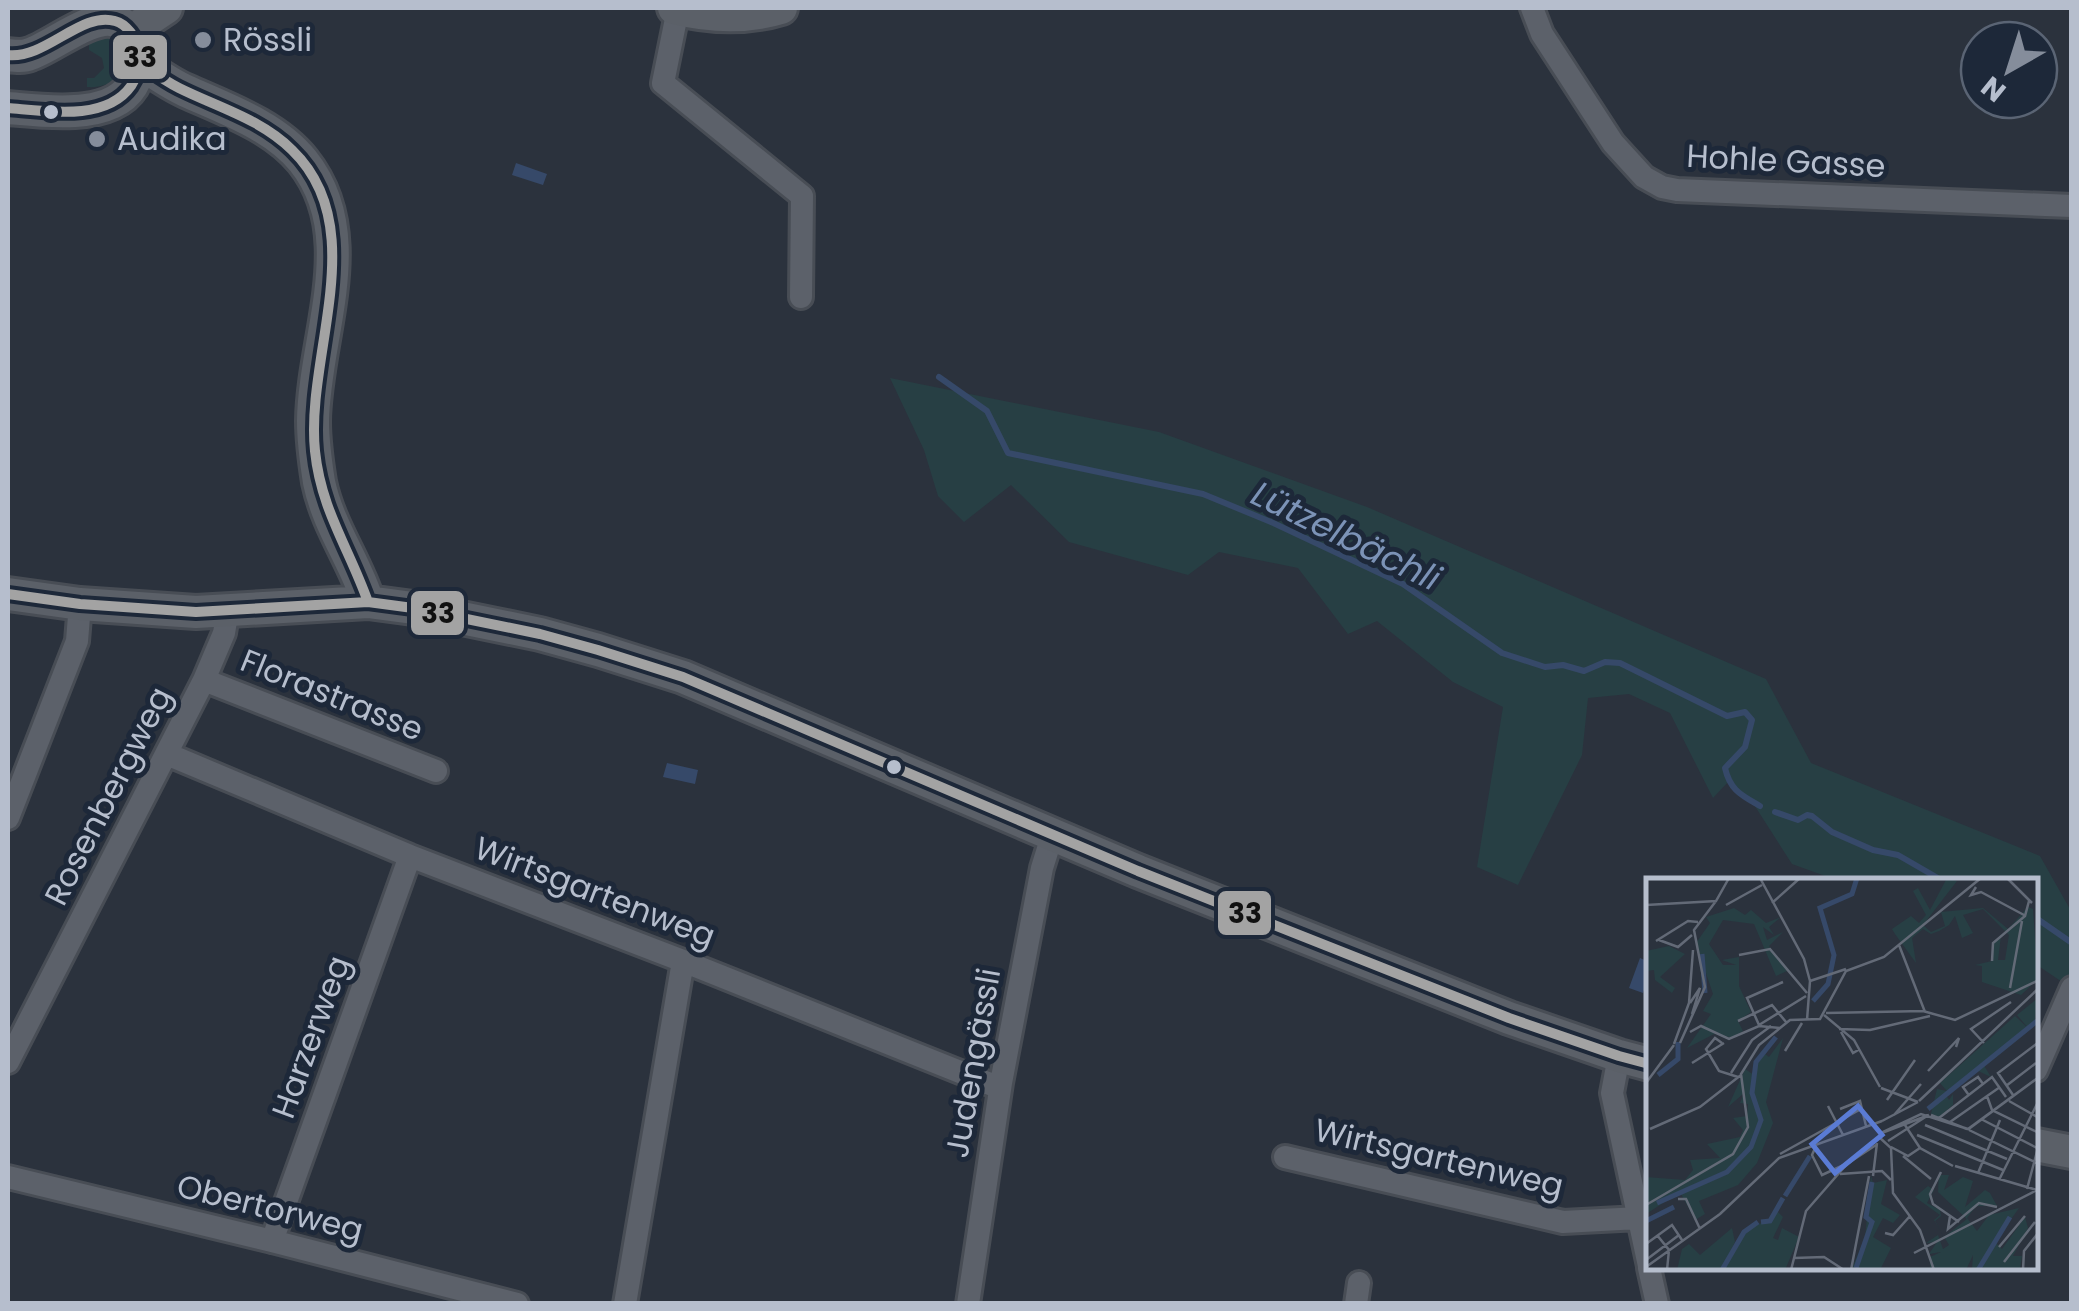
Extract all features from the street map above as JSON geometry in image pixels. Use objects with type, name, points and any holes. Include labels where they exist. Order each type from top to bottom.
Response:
[{"type":"street","points":[[8,56],[26,56],[88,26],[166,8]]},
{"type":"street","points":[[781,8],[728,16],[676,8],[663,83],[802,196],[802,298]]},
{"type":"street","name":"Hohle Gasse","points":[[1532,8],[1542,34],[1613,143],[1644,177],[1662,187],[2072,206]]},
{"type":"street","points":[[8,108],[98,109],[118,101],[132,87],[140,63],[139,50],[120,20]]},
{"type":"street","points":[[140,63],[183,90],[264,127],[302,159],[324,194],[332,224],[333,264],[313,422],[319,484],[337,538],[368,602]]},
{"type":"street","points":[[8,594],[80,604],[196,612],[368,602],[540,634],[683,677],[1052,836],[1509,1018],[1634,1060],[1612,1093],[1646,1254]]},
{"type":"street","points":[[8,818],[77,641],[80,604]]},
{"type":"street","name":"Rosenbergweg","points":[[8,1062],[204,680],[224,633],[228,609]]},
{"type":"street","name":"Florastrasse","points":[[204,680],[436,771]]},
{"type":"street","name":"Wirtsgartenweg","points":[[167,754],[410,856],[1000,1088]]},
{"type":"street","name":"Judengässli","points":[[968,1304],[1000,1088],[1042,868],[1052,836]]},
{"type":"street","name":"Harzerweg","points":[[272,1240],[410,856]]},
{"type":"street","points":[[625,1304],[682,960]]},
{"type":"street","points":[[2039,1063],[2072,988]]},
{"type":"street","points":[[2039,1146],[2072,1152]]},
{"type":"street","name":"Wirtsgartenweg","points":[[1285,1157],[1563,1222],[1638,1218]]},
{"type":"street","name":"Obertorweg","points":[[8,1177],[516,1304]]},
{"type":"street","points":[[1650,1271],[1657,1304]]},
{"type":"green space","points":[[105,36],[123,51],[124,69],[110,83],[87,87],[87,78],[94,78],[104,68],[102,58],[89,50],[89,37]]},
{"type":"green space","points":[[890,378],[1159,432],[1367,507],[1766,679],[1811,763],[2040,856],[2071,911],[2071,988],[2039,966],[2039,878],[1831,878],[1792,864],[1751,800],[1728,782],[1713,798],[1670,713],[1629,694],[1588,698],[1582,755],[1518,885],[1477,867],[1503,707],[1453,682],[1377,621],[1348,634],[1298,568],[1219,552],[1188,575],[1069,542],[1011,485],[964,522],[938,496],[924,450]]},
{"type":"water","points":[[516,163],[547,174],[543,185],[512,175]]},
{"type":"water","points":[[667,763],[698,770],[695,784],[663,777]]},
{"type":"water","points":[[1640,958],[1646,961],[1643,993],[1629,988]]},
{"type":"waterway","name":"Lützelbächli","points":[[939,377],[987,411],[1008,453],[1203,494],[1403,584],[1502,653],[1545,667],[1563,665],[1584,671],[1605,662],[1620,663],[1727,716],[1745,712],[1752,720],[1745,747],[1725,768],[1737,791],[1760,806]]},
{"type":"waterway","name":"Lützelbächli","points":[[1775,812],[1798,820],[1812,816],[1832,832],[1873,850],[1898,855],[1938,878]]},
{"type":"waterway","name":"Lützelbächli","points":[[2039,920],[2072,943]]},
{"type":"transit line","name":"33","points":[[8,55],[36,50],[76,28],[102,20],[115,21],[127,28],[136,41],[140,59],[131,86],[106,105],[74,112],[8,108]]},
{"type":"transit line","name":"33","points":[[140,63],[174,85],[267,130],[292,150],[316,181],[328,216],[332,254],[314,414],[315,451],[329,510],[368,602]]},
{"type":"transit line","name":"33","points":[[8,594],[80,604],[196,612],[368,602],[540,634],[598,650],[683,677],[1138,871],[1509,1018],[1646,1063]]},
{"type":"place","name":"Rössli","points":[[203,40]]},
{"type":"place","name":"Audika","points":[[97,139]]}]
